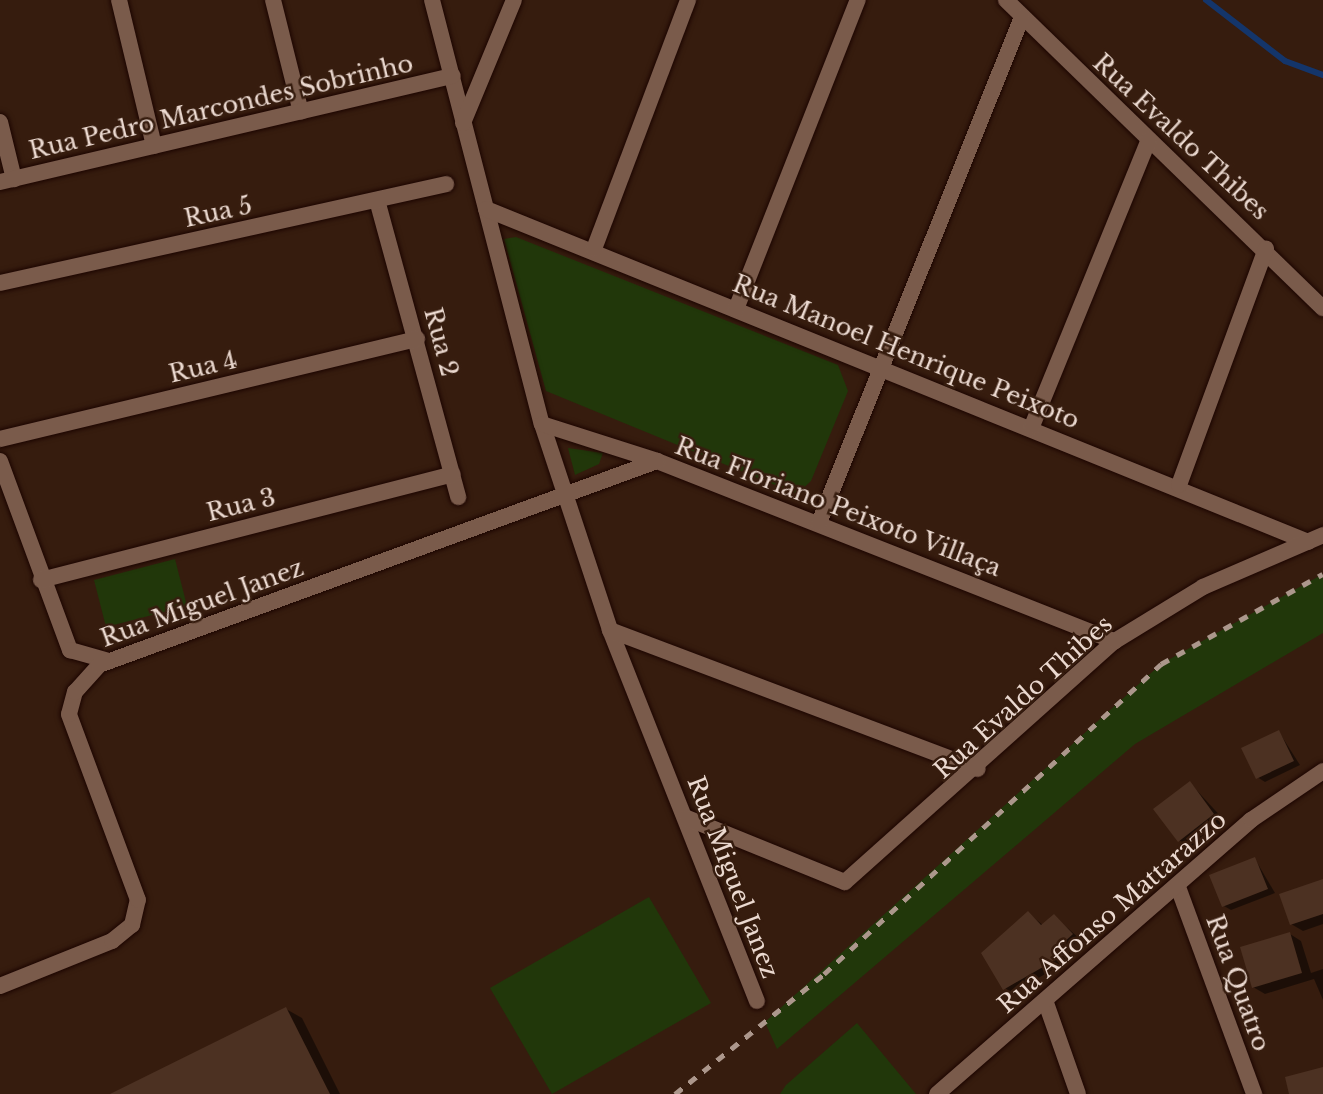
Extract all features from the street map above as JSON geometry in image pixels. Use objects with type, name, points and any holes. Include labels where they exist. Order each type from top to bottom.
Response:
[{"type":"street","points":[[119,0],[154,146]]},
{"type":"street","points":[[273,0],[302,112]]},
{"type":"street","name":"Rua Miguel Janez","points":[[432,0],[542,424],[610,630],[687,818],[757,1000]]},
{"type":"street","points":[[463,123],[514,0]]},
{"type":"street","points":[[594,249],[688,0]]},
{"type":"street","points":[[736,309],[858,0]]},
{"type":"street","name":"Rua Evaldo Thibes","points":[[1006,0],[1149,140],[1266,248],[1323,308]]},
{"type":"street","points":[[819,523],[1022,16]]},
{"type":"street","name":"Rua Pedro Marcondes Sobrinho","points":[[7,181],[453,76]]},
{"type":"street","points":[[0,122],[7,181]]},
{"type":"street","points":[[1032,426],[1149,140]]},
{"type":"street","name":"Rua 5","points":[[0,283],[446,184]]},
{"type":"street","name":"Rua 2","points":[[377,201],[417,339],[458,497]]},
{"type":"street","name":"Rua Manoel Henrique Peixoto","points":[[486,209],[594,249],[881,368],[1179,485],[1308,542]]},
{"type":"street","points":[[1179,485],[1266,248]]},
{"type":"street","name":"Rua 4","points":[[0,439],[417,339]]},
{"type":"street","name":"Rua Floriano Peixoto Villaça","points":[[542,424],[657,461],[1115,641]]},
{"type":"street","points":[[0,461],[41,580],[70,650],[109,661]]},
{"type":"street","name":"Rua Miguel Janez","points":[[0,986],[112,941],[132,925],[138,900],[69,715],[75,692],[109,661],[657,461]]},
{"type":"street","name":"Rua 3","points":[[41,580],[453,474]]},
{"type":"street","name":"Rua Evaldo Thibes","points":[[687,818],[845,882],[978,769],[1115,641],[1203,587],[1323,535]]},
{"type":"street","points":[[610,630],[978,769]]},
{"type":"street","name":"Rua Affonso Mattarazzo","points":[[937,1094],[1178,887],[1251,820],[1321,779]]},
{"type":"street","name":"Rua Quatro","points":[[1178,887],[1254,1094]]},
{"type":"street","points":[[1045,1003],[1078,1094]]},
{"type":"green space","points":[[516,237],[838,365],[848,391],[811,481],[797,494],[546,391],[504,239]]},
{"type":"green space","points":[[568,448],[603,453],[599,464],[575,475]]},
{"type":"green space","points":[[175,559],[187,606],[106,627],[94,580]]},
{"type":"green space","points":[[1323,574],[1323,633],[1135,744],[777,1049],[765,1022],[1161,664]]},
{"type":"green space","points":[[649,897],[711,1003],[552,1094],[490,988]]},
{"type":"green space","points":[[857,1023],[916,1094],[780,1094],[786,1085]]},
{"type":"building","points":[[1279,730],[1294,761],[1256,779],[1241,748]]},
{"type":"building","points":[[1190,781],[1214,814],[1178,842],[1153,809]]},
{"type":"building","points":[[1255,857],[1268,889],[1222,907],[1209,875]]},
{"type":"building","points":[[1323,879],[1323,914],[1290,925],[1279,894]]},
{"type":"building","points":[[1028,911],[1041,925],[1054,914],[1073,934],[1062,944],[1069,952],[1003,990],[981,953]]},
{"type":"building","points":[[1290,932],[1302,973],[1252,988],[1240,947]]},
{"type":"building","points":[[286,1007],[330,1094],[110,1094]]},
{"type":"building","points":[[1323,1067],[1323,1094],[1289,1094],[1285,1077]]},
{"type":"waterway","points":[[1206,0],[1285,61],[1323,75]]},
{"type":"railway","points":[[675,1094],[824,974],[1161,664],[1323,574]]}]
